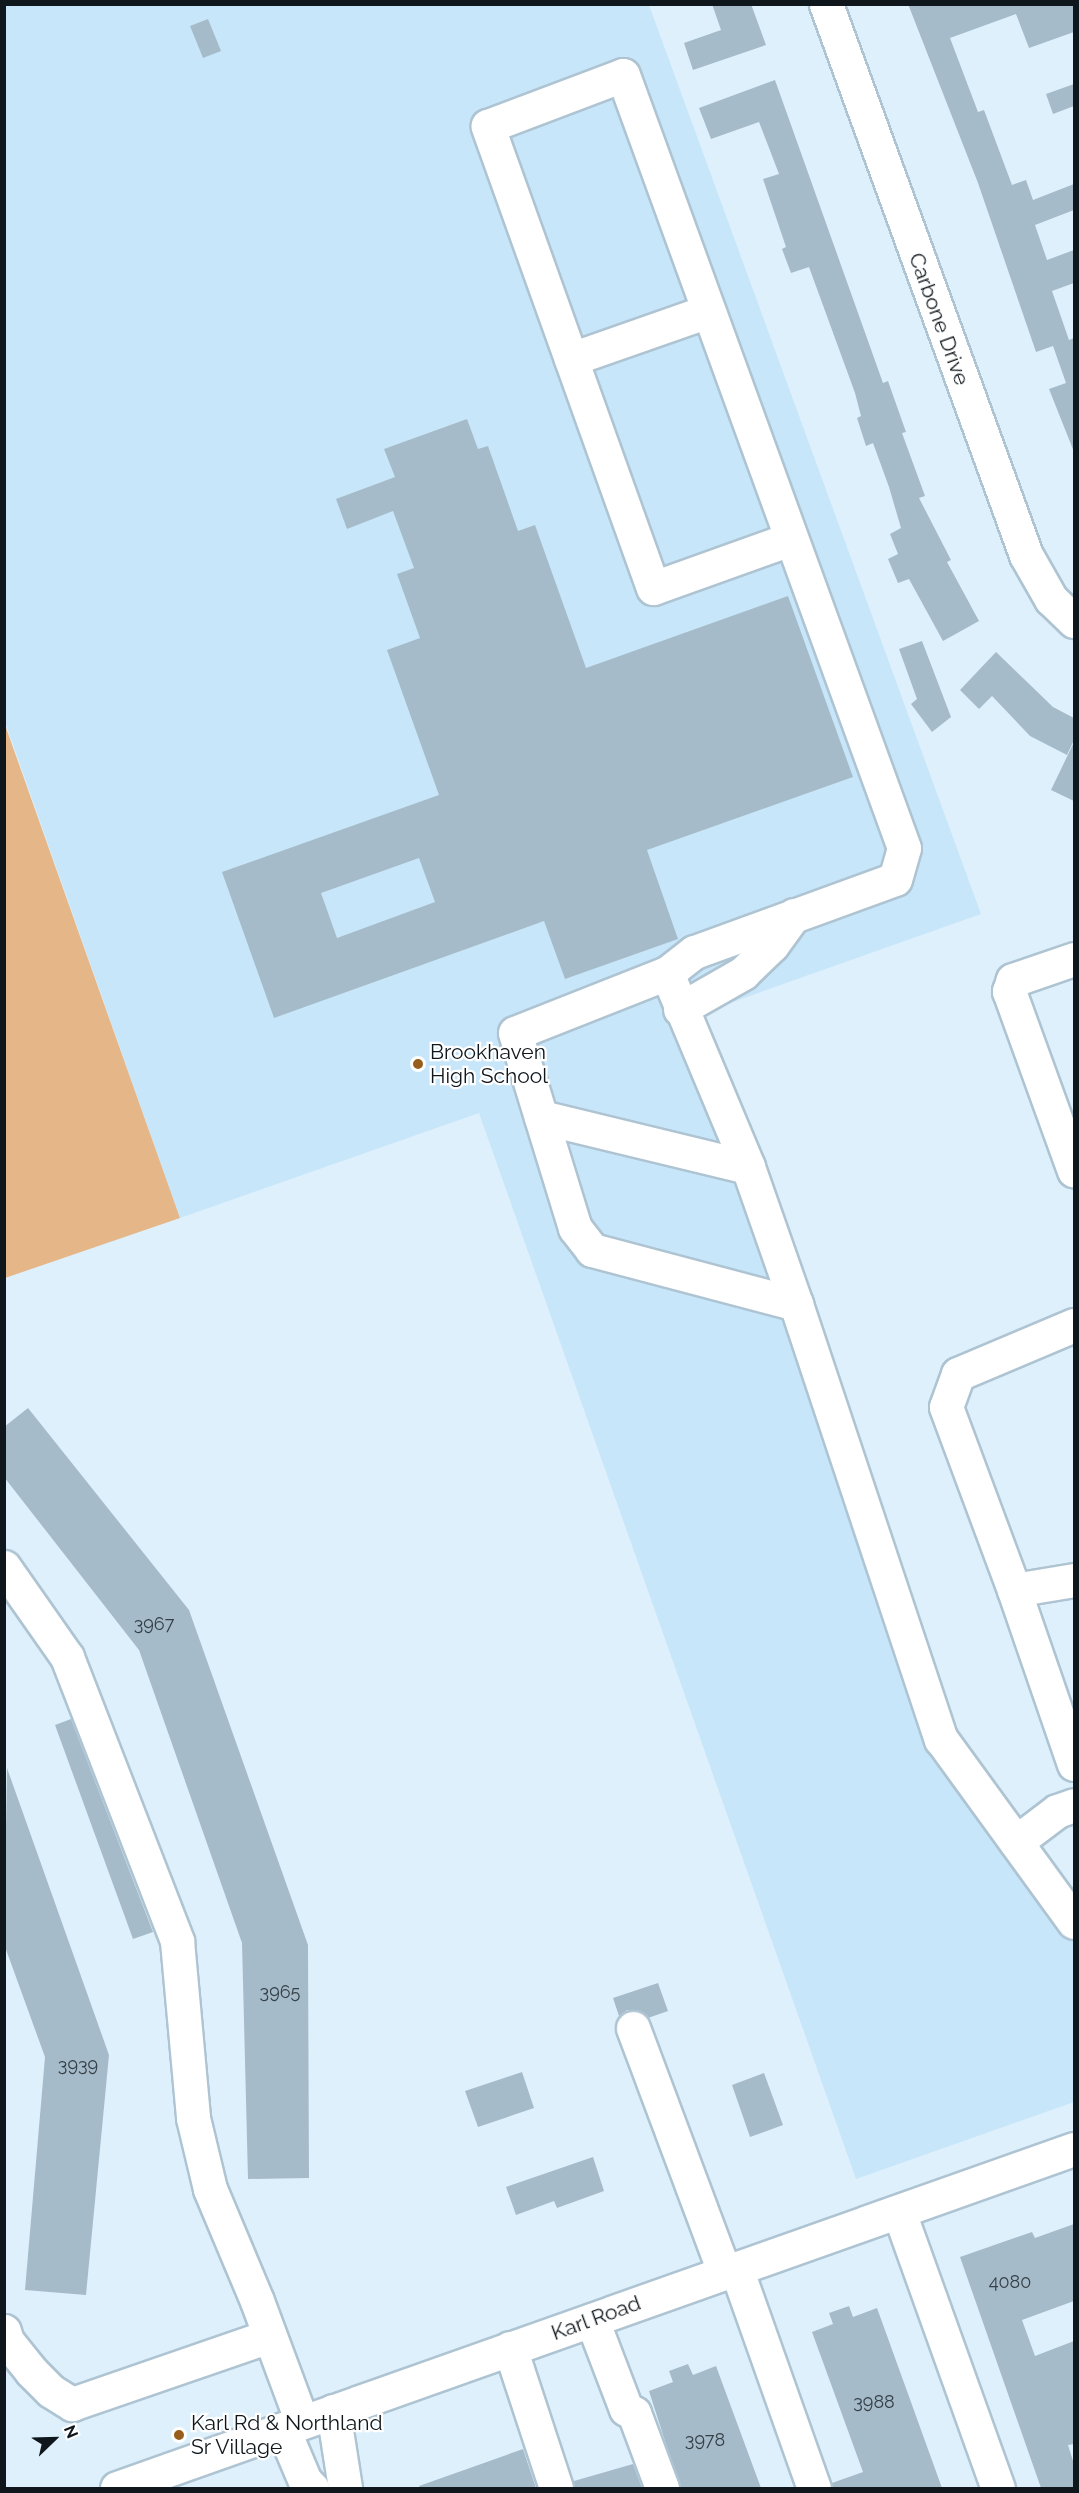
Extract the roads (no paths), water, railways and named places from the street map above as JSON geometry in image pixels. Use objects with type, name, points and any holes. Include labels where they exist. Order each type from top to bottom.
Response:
[{"type":"main road","name":"Carbone Drive","points":[[826,4],[1026,555],[1051,599],[1074,621]]},
{"type":"main road","points":[[790,539],[653,588],[488,126],[623,75],[904,848],[895,879],[694,952],[667,973],[515,1033],[575,1228],[592,1250],[796,1304]]},
{"type":"main road","points":[[572,359],[708,311]]},
{"type":"main road","points":[[680,1009],[743,973],[772,945],[794,915]]},
{"type":"main road","points":[[1074,959],[1013,980],[1009,991],[1074,1171]]},
{"type":"main road","points":[[667,973],[680,1009],[748,1167],[941,1739],[1016,1842],[1065,1892],[1074,1922]]},
{"type":"main road","points":[[541,1117],[748,1167]]},
{"type":"main road","points":[[1074,1325],[958,1374],[946,1407],[1014,1590],[1074,1764]]},
{"type":"main road","points":[[4,1567],[67,1657],[177,1941],[193,2118],[210,2189],[270,2336],[304,2481],[312,2488]]},
{"type":"main road","points":[[1014,1590],[1074,1580]]},
{"type":"main road","points":[[1016,1842],[1057,1811],[1074,1805]]},
{"type":"main road","points":[[633,2028],[814,2488]]},
{"type":"main road","name":"Karl Road","points":[[117,2488],[1074,2149]]},
{"type":"main road","points":[[899,2212],[998,2488]]},
{"type":"main road","points":[[592,2320],[626,2409],[634,2413],[662,2488]]},
{"type":"main road","points":[[4,2331],[7,2341],[31,2371],[72,2404],[270,2336]]},
{"type":"main road","points":[[510,2348],[556,2488]]},
{"type":"main road","points":[[333,2411],[345,2488]]},
{"type":"place","name":"Brookhaven High School","points":[[418,1064]]},
{"type":"place","name":"Karl Rd & Northland Sr Village","points":[[179,2435]]}]
